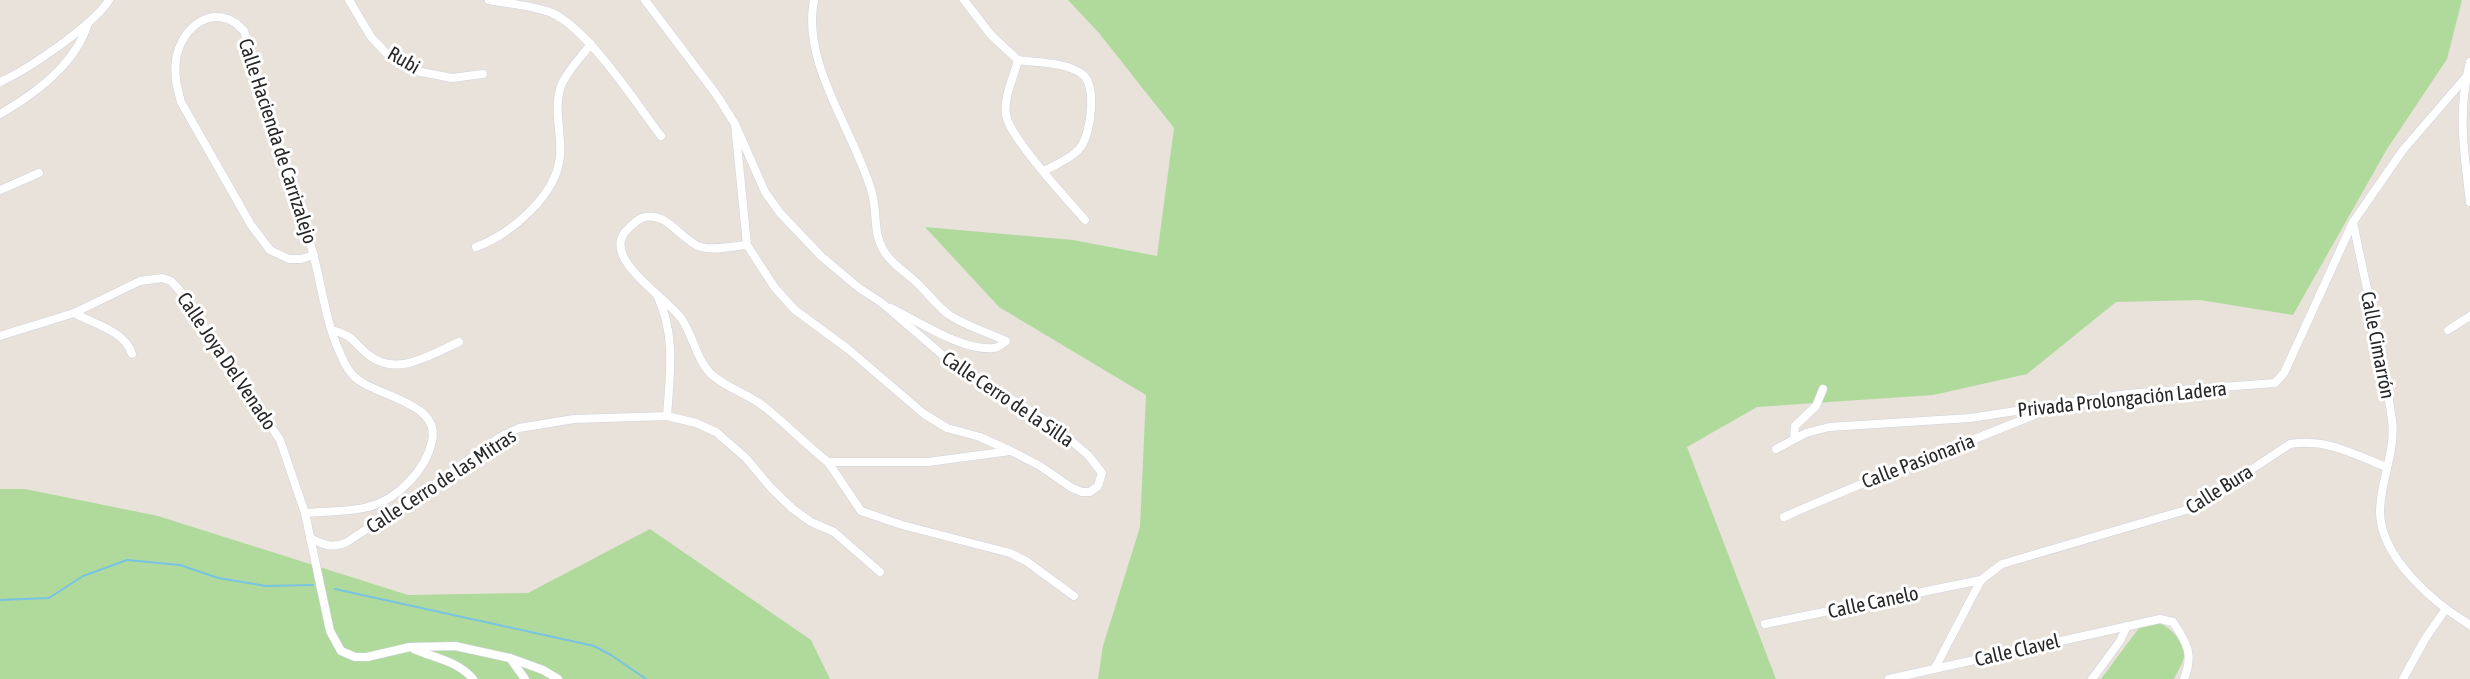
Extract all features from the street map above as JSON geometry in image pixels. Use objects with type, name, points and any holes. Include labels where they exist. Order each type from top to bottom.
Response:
[{"type":"street","points":[[0,82],[28,68],[104,8],[109,0]]},
{"type":"street","name":"Rubi","points":[[349,0],[371,37],[389,56],[416,71],[452,78],[483,74]]},
{"type":"street","points":[[489,0],[551,13],[576,29],[591,44],[661,136]]},
{"type":"street","name":"Calle Cerro de la Silla","points":[[645,0],[716,94],[735,124],[765,192],[780,213],[822,257],[859,288],[882,303],[946,358],[1055,427],[1098,465],[1102,473],[1101,479],[1090,492],[1082,492],[1011,451],[980,437],[947,428],[924,414],[848,349],[795,310],[775,288],[747,245]]},
{"type":"street","points":[[814,0],[811,14],[813,38],[820,67],[853,141],[873,195],[875,230],[880,245],[896,266],[915,281],[948,314],[1006,341],[993,348],[971,346],[950,338],[882,303]]},
{"type":"street","points":[[964,0],[991,35],[1018,60],[1074,69],[1084,76],[1091,86],[1092,96],[1083,144],[1076,152],[1044,171]]},
{"type":"street","name":"Calle Hacienda de Carrizalejo","points":[[305,513],[370,507],[408,484],[433,441],[432,428],[417,409],[358,380],[346,366],[332,330],[314,255],[264,105],[244,31],[237,20],[225,12],[213,12],[201,16],[191,26],[178,53],[175,81],[182,102],[251,225],[270,250],[289,259],[301,259],[314,255]]},
{"type":"street","points":[[0,114],[26,100],[51,77],[84,37],[88,21]]},
{"type":"street","points":[[476,247],[494,240],[531,211],[555,178],[560,155],[558,105],[561,86],[591,44]]},
{"type":"street","points":[[1018,60],[1006,101],[1009,126],[1085,220]]},
{"type":"street","name":"Privada Prolongación Ladera","points":[[1776,449],[1794,438],[1829,427],[1970,418],[2127,394],[2275,383],[2284,373],[2353,222],[2403,150],[2466,77],[2470,62]]},
{"type":"street","points":[[2466,77],[2462,100],[2462,134],[2470,202]]},
{"type":"street","points":[[735,124],[747,245],[705,248],[691,243],[666,221],[652,216],[642,218],[631,225],[622,236],[621,248],[625,261],[634,273],[655,291],[681,319],[710,373],[724,384],[761,405],[828,462],[861,511],[902,525],[1010,553],[1026,561],[1074,596]]},
{"type":"street","points":[[0,190],[39,173]]},
{"type":"street","name":"Calle Cimarrón","points":[[2353,222],[2389,395],[2394,430],[2380,512],[2385,535],[2396,556],[2412,578],[2445,610],[2470,625]]},
{"type":"street","name":"Calle Joya Del Venado","points":[[0,336],[74,313],[140,281],[152,278],[171,281],[280,440],[305,513]]},
{"type":"street","points":[[655,291],[670,332],[671,361],[667,416]]},
{"type":"street","points":[[74,313],[122,336],[129,343],[132,354]]},
{"type":"street","points":[[2448,330],[2470,316]]},
{"type":"street","points":[[332,330],[350,336],[371,357],[395,366],[415,362],[459,342]]},
{"type":"street","points":[[1794,438],[1795,426],[1816,406],[1823,389]]},
{"type":"street","name":"Calle Pasionaria","points":[[1784,517],[1888,471],[1970,441],[2052,407]]},
{"type":"street","name":"Calle Cerro de las Mitras","points":[[310,538],[327,546],[336,547],[347,542],[425,491],[500,437],[519,428],[574,419],[667,416],[696,423],[716,432],[746,458],[771,488],[793,509],[811,522],[834,532],[880,572]]},
{"type":"street","name":"Calle Bura","points":[[1981,580],[2010,562],[2193,508],[2290,444],[2306,441],[2331,445],[2386,468]]},
{"type":"street","points":[[828,462],[928,462],[1011,451]]},
{"type":"street","points":[[305,513],[330,631],[341,651],[355,657],[367,657],[410,647],[455,646],[510,658],[543,670],[558,679]]},
{"type":"street","points":[[1935,668],[1981,580]]},
{"type":"street","name":"Calle Canelo","points":[[1765,624],[1981,580]]},
{"type":"street","points":[[2403,679],[2425,639],[2445,610]]},
{"type":"street","name":"Calle Clavel","points":[[1889,679],[2127,626],[2145,620],[2160,619],[2173,622],[2189,654],[2190,666],[2184,679]]},
{"type":"street","points":[[2092,679],[2120,641],[2127,626]]},
{"type":"street","points":[[410,647],[449,662],[466,671],[473,679]]},
{"type":"street","points":[[510,658],[525,679]]},
{"type":"green space","points":[[1068,0],[2462,0],[2447,59],[2387,149],[2293,315],[2200,300],[2116,302],[2027,374],[1933,395],[1757,407],[1687,447],[1776,679],[1098,679],[1103,646],[1140,527],[1146,395],[999,307],[925,227],[1073,240],[1157,256],[1174,128],[1099,33]]},
{"type":"green space","points":[[0,489],[25,489],[158,516],[408,595],[528,593],[650,529],[811,640],[830,679],[0,679]]},
{"type":"green space","points":[[2159,623],[2176,636],[2184,651],[2182,662],[2174,679],[2101,679],[2139,628]]},
{"type":"waterway","points":[[0,600],[49,598],[83,576],[127,560],[180,565],[218,578],[266,586],[313,585]]},
{"type":"waterway","points":[[335,589],[594,646],[646,679]]}]
